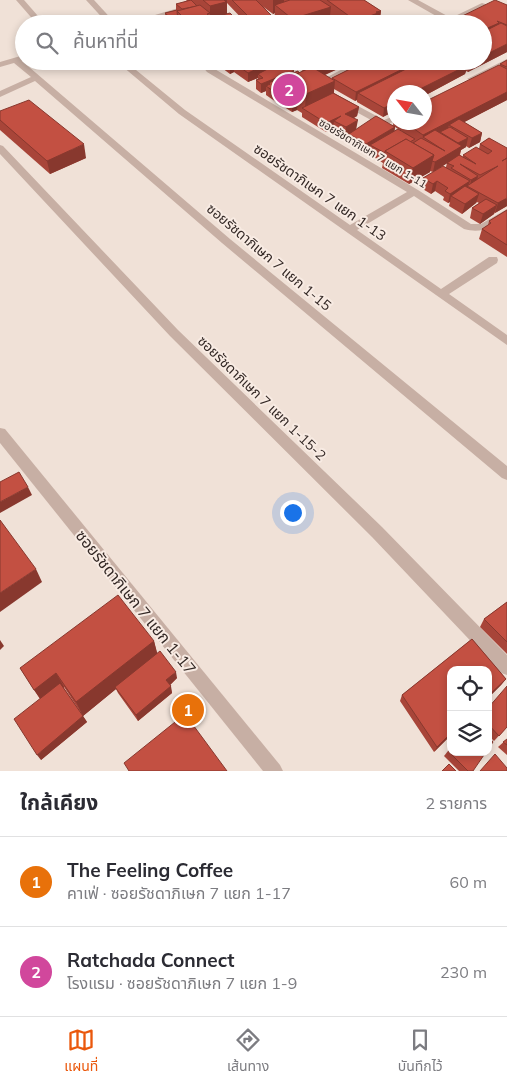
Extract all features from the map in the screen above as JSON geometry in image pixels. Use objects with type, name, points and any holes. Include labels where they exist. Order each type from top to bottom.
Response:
[{"type":"street","points":[[20,0],[33,15]]},
{"type":"street","points":[[90,0],[104,15]]},
{"type":"street","points":[[178,0],[187,7]]},
{"type":"street","points":[[412,0],[437,15]]},
{"type":"street","points":[[462,15],[490,1]]},
{"type":"street","points":[[161,15],[187,7],[217,2]]},
{"type":"street","points":[[1,64],[15,60]]},
{"type":"street","points":[[492,69],[507,61]]},
{"type":"street","name":"ซอยรัชดาภิเษก 7 แยก 1-15","points":[[29,70],[35,78],[226,241],[507,474]]},
{"type":"street","name":"ซอยรัชดาภิเษก 7 แยก 1-13","points":[[131,70],[182,112],[507,341]]},
{"type":"street","name":"ซอยรัชดาภิเษก 7 แยก 1-11","points":[[210,70],[412,188],[468,227],[476,230],[484,228],[507,212]]},
{"type":"street","points":[[314,85],[346,70]]},
{"type":"street","points":[[466,82],[489,70]]},
{"type":"street","points":[[0,94],[35,78]]},
{"type":"street","points":[[338,98],[377,120],[387,121]]},
{"type":"street","name":"ซอยรัชดาภิเษก 7 แยก 1-15-2","points":[[0,148],[174,332],[377,532],[507,667]]},
{"type":"street","points":[[349,230],[412,188]]},
{"type":"street","points":[[441,294],[492,260]]},
{"type":"street","name":"ซอยรัชดาภิเษก 7 แยก 1-17","points":[[0,433],[274,771]]},
{"type":"building","points":[[191,0],[197,6],[182,9],[176,4]]},
{"type":"building","points":[[203,0],[224,0],[226,2],[210,6]]},
{"type":"building","points":[[232,0],[256,0],[271,15],[247,15]]},
{"type":"building","points":[[290,0],[320,0],[331,7],[305,15],[288,15],[275,5]]},
{"type":"building","points":[[327,0],[364,0],[381,11],[372,15],[348,15]]},
{"type":"building","points":[[495,0],[507,5],[507,25],[497,21],[499,23],[492,26],[492,15],[464,15]]},
{"type":"building","points":[[200,5],[210,13],[208,15],[181,15],[177,11]]},
{"type":"building","points":[[178,11],[177,15],[167,15],[165,13]]},
{"type":"building","points":[[501,23],[507,26],[507,44],[492,52],[492,28]]},
{"type":"building","points":[[507,60],[507,67],[500,64]]},
{"type":"building","points":[[499,65],[507,69],[507,92],[423,135],[416,130],[432,130],[432,98]]},
{"type":"building","points":[[244,70],[254,70],[248,73]]},
{"type":"building","points":[[266,70],[294,71],[261,84],[256,80],[263,78],[258,74]]},
{"type":"building","points":[[305,70],[317,70],[335,81],[306,94],[298,89],[293,91],[278,82]]},
{"type":"building","points":[[348,70],[401,70],[356,92],[332,78]]},
{"type":"building","points":[[404,70],[458,70],[428,85],[387,85],[387,106],[384,108],[358,93]]},
{"type":"building","points":[[298,71],[299,73],[278,82],[278,92],[276,93],[266,86],[270,84],[268,83]]},
{"type":"building","points":[[333,93],[359,107],[345,114],[358,120],[346,127],[334,121],[341,116],[326,123],[302,108]]},
{"type":"building","points":[[29,100],[84,144],[47,161],[0,120],[0,111]]},
{"type":"building","points":[[376,116],[387,122],[387,130],[390,130],[366,144],[349,134]]},
{"type":"building","points":[[459,119],[482,133],[472,138],[449,125]]},
{"type":"building","points":[[450,127],[468,138],[458,143],[440,132]]},
{"type":"building","points":[[396,130],[415,139],[410,142],[406,139],[385,151],[385,153],[370,145]]},
{"type":"building","points":[[435,130],[462,146],[435,162],[432,161],[434,155],[413,143],[421,138],[445,151],[423,137]]},
{"type":"building","points":[[489,138],[507,148],[507,198],[498,203],[467,186],[498,166],[480,175],[460,164],[478,176],[471,180],[451,168],[454,166],[447,163],[459,155],[476,164],[463,155],[476,147],[488,154],[492,151],[480,144]]},
{"type":"building","points":[[406,139],[434,155],[413,168],[385,151]]},
{"type":"building","points":[[443,166],[470,181],[450,194],[445,191],[448,188],[437,181],[433,184],[423,178]]},
{"type":"building","points":[[465,186],[479,194],[465,204],[451,196]]},
{"type":"building","points":[[486,199],[497,205],[483,214],[472,208]]},
{"type":"building","points":[[507,210],[507,245],[482,229],[491,223],[489,221]]},
{"type":"building","points":[[19,472],[28,487],[0,502],[0,482]]},
{"type":"building","points":[[0,520],[36,569],[0,593]]},
{"type":"building","points":[[118,595],[154,641],[76,702],[56,673],[34,690],[20,668]]},
{"type":"building","points":[[507,602],[507,642],[484,619]]},
{"type":"building","points":[[472,639],[506,679],[492,692],[492,666],[447,666],[447,737],[437,747],[402,695]]},
{"type":"building","points":[[160,651],[176,672],[166,680],[171,686],[136,715],[115,687]]},
{"type":"building","points":[[60,683],[83,716],[37,755],[14,719]]},
{"type":"building","points":[[507,686],[507,727],[499,736],[492,728],[492,703]]},
{"type":"building","points":[[191,696],[199,706],[187,716],[185,714],[182,716],[176,708]]},
{"type":"building","points":[[185,714],[227,771],[129,771],[124,763]]},
{"type":"building","points":[[495,754],[507,768],[507,771],[480,771]]},
{"type":"building","points":[[453,756],[483,756],[473,771],[468,771]]},
{"type":"building","points":[[449,764],[456,771],[442,771]]},
{"type":"place","name":"Ratchada Connect","points":[[289,90]]},
{"type":"place","name":"The Feeling Coffee","points":[[188,710]]}]
